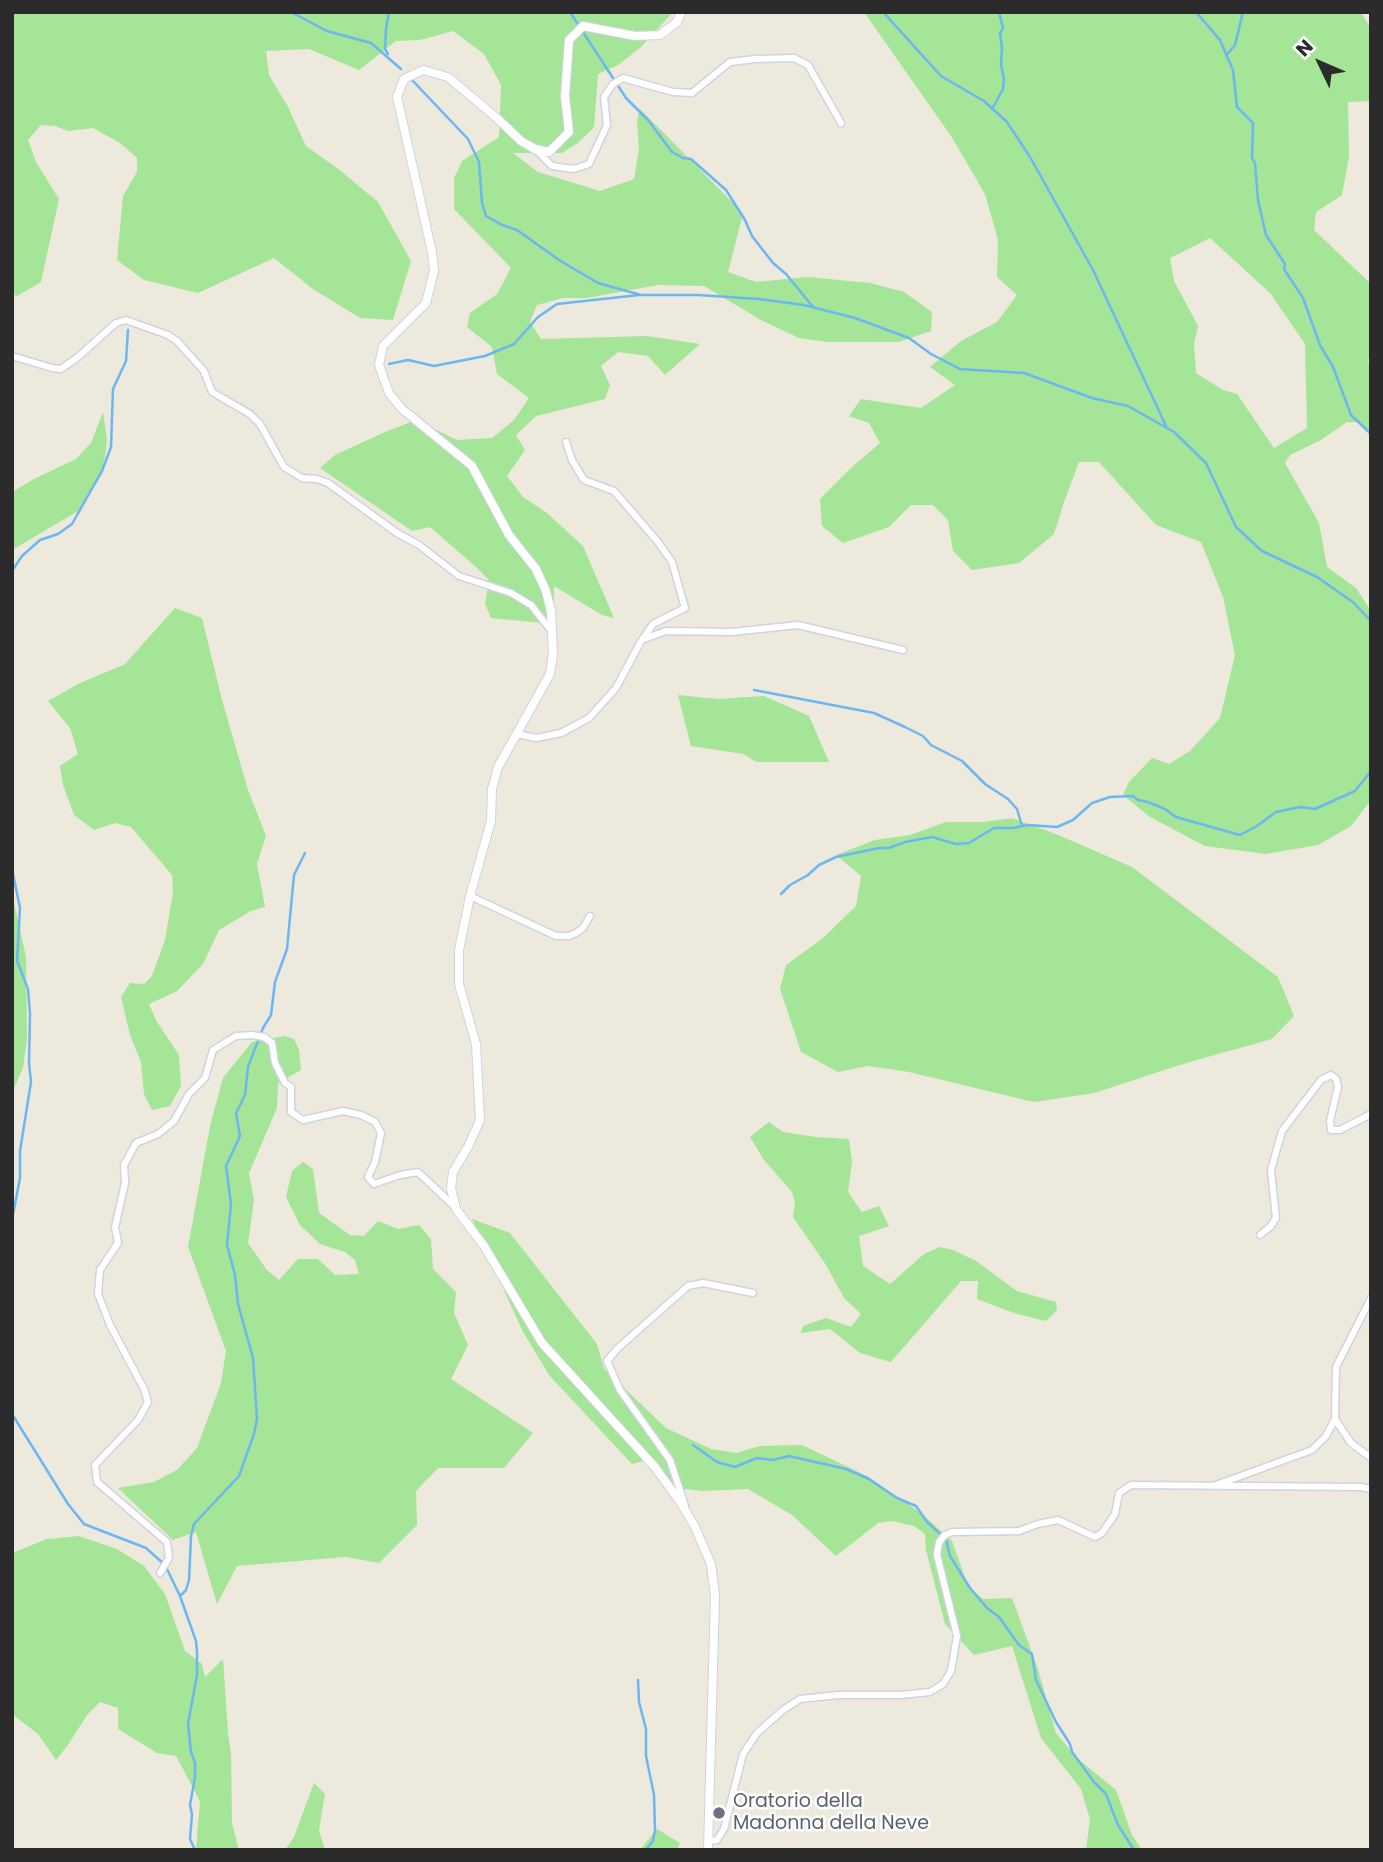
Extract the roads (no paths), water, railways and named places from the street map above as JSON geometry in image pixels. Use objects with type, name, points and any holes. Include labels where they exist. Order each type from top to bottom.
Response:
[{"type":"street","points":[[535,149],[549,152],[569,132],[565,96],[569,40],[583,26],[635,36],[660,35],[677,22],[681,12]]},
{"type":"street","points":[[456,1209],[451,1188],[453,1172],[480,1120],[476,1044],[459,984],[459,950],[470,896],[491,821],[492,789],[498,767],[550,674],[554,653],[553,634],[546,591],[536,569],[509,535],[472,466],[402,409],[389,393],[379,365],[383,346],[426,303],[434,271],[397,97],[404,79],[423,71],[448,77],[552,166],[575,169],[589,164],[607,125],[604,97],[612,84],[623,78],[673,92],[692,93],[730,62],[794,58],[808,65],[841,122]]},
{"type":"street","points":[[12,356],[61,369],[116,323],[126,320],[168,335],[177,341],[204,371],[212,391],[250,414],[260,424],[284,467],[302,478],[328,482],[459,576],[510,593],[531,605],[553,634]]},
{"type":"street","points":[[517,734],[536,738],[561,733],[589,718],[616,688],[653,624],[685,608],[672,562],[658,542],[614,491],[584,480],[572,460],[566,442]]},
{"type":"street","points":[[642,639],[666,631],[732,632],[798,625],[903,650]]},
{"type":"street","points":[[470,896],[556,936],[576,933],[583,928],[590,916]]},
{"type":"street","points":[[160,1573],[169,1558],[167,1542],[97,1482],[95,1465],[138,1420],[148,1402],[144,1389],[110,1325],[98,1294],[100,1270],[118,1243],[115,1227],[125,1183],[124,1164],[136,1143],[158,1134],[174,1121],[189,1094],[205,1078],[213,1050],[236,1036],[264,1037],[272,1044],[275,1063],[285,1083],[291,1087],[291,1112],[303,1119],[343,1111],[375,1122],[382,1133],[375,1162],[368,1177],[374,1184],[418,1172],[456,1209],[484,1246],[542,1343],[654,1466],[688,1514]]},
{"type":"street","points":[[1260,1235],[1276,1218],[1271,1170],[1282,1131],[1321,1080],[1331,1074],[1338,1087],[1330,1121],[1331,1130],[1340,1130],[1371,1114]]},
{"type":"street","points":[[709,1846],[715,1595],[711,1564],[688,1514],[670,1460],[620,1390],[607,1361],[688,1286],[703,1283],[753,1293]]},
{"type":"street","points":[[1211,1486],[1312,1450],[1326,1436],[1335,1419],[1336,1367],[1371,1298]]},
{"type":"street","points":[[1335,1419],[1351,1443],[1371,1458]]},
{"type":"street","points":[[709,1846],[724,1829],[743,1754],[757,1733],[783,1710],[800,1699],[930,1692],[943,1684],[951,1671],[957,1636],[937,1555],[939,1542],[945,1535],[952,1532],[1018,1531],[1058,1520],[1095,1537],[1102,1533],[1115,1514],[1119,1493],[1131,1485],[1361,1486],[1371,1489]]},
{"type":"waterway","points":[[291,12],[327,31],[371,43],[401,69]]},
{"type":"waterway","points":[[388,54],[385,49],[389,12]]},
{"type":"waterway","points":[[570,12],[626,98],[648,120],[672,152],[691,159],[726,190],[752,236],[813,307]]},
{"type":"waterway","points":[[883,12],[941,76],[984,101],[1007,122],[1030,157],[1093,270],[1166,426]]},
{"type":"waterway","points":[[992,109],[1003,89],[1004,79],[1000,33],[1003,28],[999,12]]},
{"type":"waterway","points":[[1196,12],[1220,40],[1233,70],[1237,107],[1253,123],[1252,158],[1266,235],[1303,298],[1320,345],[1333,367],[1351,415],[1371,434]]},
{"type":"waterway","points":[[1226,56],[1235,45],[1243,12]]},
{"type":"waterway","points":[[412,80],[468,139],[479,162],[482,203],[486,216],[517,230],[559,260],[598,283],[641,295],[698,295],[804,305],[855,318],[909,338],[931,354],[960,369],[1024,373],[1092,398],[1128,406],[1174,432],[1206,463],[1236,527],[1262,551],[1317,577],[1353,602],[1371,621]]},
{"type":"waterway","points":[[389,364],[408,360],[434,366],[485,356],[514,344],[538,317],[557,304],[639,295]]},
{"type":"waterway","points":[[12,571],[22,556],[40,540],[58,534],[72,524],[102,471],[111,447],[113,389],[126,361],[128,330]]},
{"type":"waterway","points":[[754,690],[874,713],[923,736],[931,745],[962,761],[985,784],[1008,799],[1017,809],[1022,826]]},
{"type":"waterway","points":[[781,894],[819,865],[836,857],[932,837],[956,844],[969,843],[994,828],[1028,825],[1057,827],[1073,820],[1092,803],[1110,797],[1133,796],[1165,809],[1176,817],[1240,835],[1276,812],[1300,807],[1315,809],[1355,791],[1371,771]]},
{"type":"waterway","points":[[180,1596],[186,1590],[189,1580],[194,1524],[239,1476],[257,1419],[253,1358],[238,1304],[235,1275],[227,1245],[231,1204],[226,1166],[240,1136],[236,1113],[245,1095],[248,1067],[271,1015],[275,982],[287,949],[294,875],[305,853]]},
{"type":"waterway","points":[[12,869],[20,908],[17,961],[28,989],[31,1082],[20,1151],[20,1178],[12,1220]]},
{"type":"waterway","points":[[12,1325],[12,1346]]},
{"type":"waterway","points":[[12,1414],[68,1504],[84,1524],[146,1548],[165,1565],[180,1596],[196,1641],[197,1652],[197,1675],[188,1724],[195,1763],[190,1805],[190,1839],[195,1850]]},
{"type":"waterway","points":[[693,1445],[717,1462],[735,1467],[757,1458],[773,1460],[789,1456],[846,1469],[916,1506],[927,1522],[946,1539],[950,1556],[970,1588],[987,1608],[999,1617],[1019,1645],[1032,1654],[1036,1680],[1056,1722],[1072,1752],[1106,1794],[1118,1825],[1134,1850]]},
{"type":"waterway","points":[[638,1680],[639,1702],[646,1729],[646,1756],[654,1795],[655,1830],[653,1841],[646,1850]]},
{"type":"place","name":"Oratorio della Madonna della Neve","points":[[719,1813]]}]
